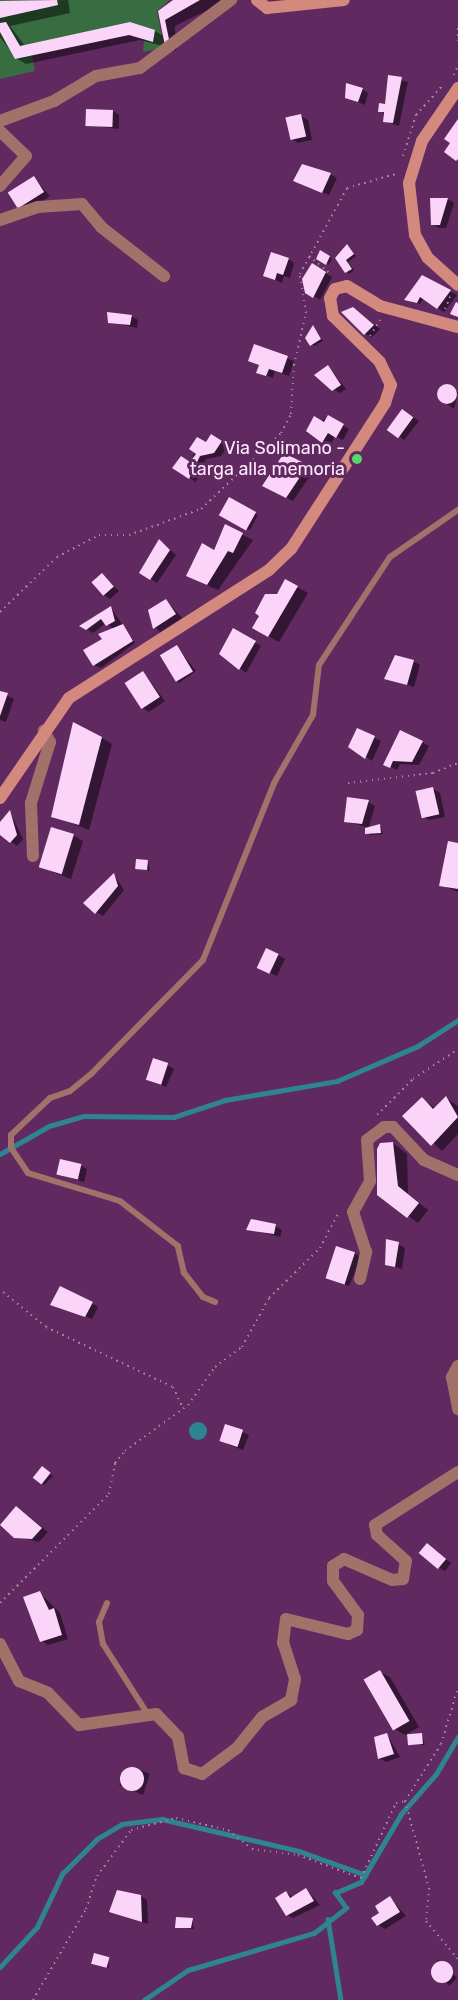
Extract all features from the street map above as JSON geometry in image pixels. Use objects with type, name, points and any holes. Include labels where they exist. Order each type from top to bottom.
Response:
[{"type":"street","points":[[0,121],[54,101],[96,76],[140,68],[231,0]]},
{"type":"street","points":[[257,0],[277,8],[344,0]]},
{"type":"street","points":[[457,284],[428,258],[415,235],[409,183],[422,141],[458,88]]},
{"type":"street","points":[[0,131],[26,156],[0,186]]},
{"type":"street","points":[[0,220],[38,207],[82,204],[100,227],[164,276]]},
{"type":"street","points":[[0,798],[44,731],[69,698],[90,682],[269,570],[291,549],[389,393],[388,375],[333,316],[330,298],[339,287],[389,308],[458,327]]},
{"type":"street","points":[[33,856],[31,803],[50,742],[44,731]]},
{"type":"street","points":[[360,1279],[366,1252],[352,1212],[370,1181],[367,1140],[384,1126],[393,1127],[424,1160],[458,1175]]},
{"type":"street","points":[[458,1366],[452,1377],[458,1409]]},
{"type":"street","points":[[0,1644],[19,1681],[48,1693],[78,1725],[147,1713],[156,1714],[178,1737],[188,1773],[202,1773],[232,1753],[262,1717],[291,1700],[295,1679],[283,1643],[286,1619],[348,1634],[357,1630],[358,1615],[333,1581],[333,1566],[344,1559],[392,1580],[403,1579],[406,1561],[377,1535],[375,1525],[458,1472]]},
{"type":"lane","points":[[215,1302],[203,1297],[184,1273],[178,1246],[120,1202],[28,1173],[10,1148],[10,1135],[50,1098],[83,1081],[203,960],[274,783],[313,715],[323,657],[390,556],[458,510]]},
{"type":"lane","points":[[107,1603],[99,1622],[103,1644],[147,1713]]},
{"type":"path","points":[[458,28],[458,44]]},
{"type":"path","points":[[0,612],[57,557],[99,535],[129,535],[201,509],[281,433],[291,414],[294,365],[306,313],[300,274],[347,188],[400,172],[416,115],[453,77],[458,64]]},
{"type":"path","points":[[309,256],[339,287]]},
{"type":"path","points":[[439,322],[457,284]]},
{"type":"path","points":[[363,346],[389,308]]},
{"type":"path","points":[[348,783],[433,773],[458,763]]},
{"type":"path","points":[[371,1122],[413,1079],[458,1049]]},
{"type":"path","points":[[0,1603],[105,1500],[115,1463],[125,1451],[183,1408],[215,1367],[249,1338],[268,1298],[320,1248],[344,1203]]},
{"type":"path","points":[[3,1292],[46,1327],[173,1387],[183,1408]]},
{"type":"path","points":[[33,2000],[86,1909],[97,1876],[131,1830],[176,1818],[228,1830],[252,1849],[287,1852],[361,1878],[396,1803],[405,1801],[441,1744],[458,1688]]},
{"type":"path","points":[[405,1801],[429,1888],[426,1922],[458,1959]]},
{"type":"shaded area","points":[[0,0],[170,0],[157,11],[164,48],[143,52],[144,39],[129,35],[32,55],[35,71],[0,79]]},
{"type":"shaded area","points":[[194,1422],[202,1422],[207,1427],[205,1438],[194,1440],[189,1435],[189,1427]]},
{"type":"building","points":[[57,0],[58,5],[0,18],[0,1]]},
{"type":"building","points":[[173,0],[200,0],[165,20],[170,44],[165,46],[158,11]]},
{"type":"building","points":[[6,22],[20,46],[130,22],[155,30],[153,42],[129,35],[15,59],[0,32],[0,23]]},
{"type":"building","points":[[388,75],[402,77],[393,123],[383,122],[384,112],[378,112],[379,103],[385,104]]},
{"type":"building","points":[[346,83],[363,88],[358,102],[345,98]]},
{"type":"building","points":[[86,109],[113,110],[112,127],[85,126]]},
{"type":"building","points":[[301,114],[306,136],[291,140],[285,118]]},
{"type":"building","points":[[458,119],[458,159],[456,161],[444,152],[450,143],[444,139]]},
{"type":"building","points":[[302,164],[331,173],[322,193],[293,181]]},
{"type":"building","points":[[34,176],[44,192],[18,209],[8,192]]},
{"type":"building","points":[[430,198],[448,198],[440,225],[431,225]]},
{"type":"building","points":[[347,244],[354,254],[346,260],[352,269],[345,273],[335,258]]},
{"type":"building","points":[[320,250],[330,256],[326,265],[316,259]]},
{"type":"building","points":[[271,252],[289,258],[283,275],[277,273],[275,280],[263,276]]},
{"type":"building","points":[[312,263],[326,272],[313,298],[305,293],[302,279]]},
{"type":"building","points":[[422,275],[451,290],[437,309],[420,297],[417,303],[404,300]]},
{"type":"building","points":[[456,302],[458,303],[458,317],[450,314]]},
{"type":"building","points":[[353,307],[374,325],[364,335],[341,312]]},
{"type":"building","points":[[107,312],[132,315],[130,325],[108,323]]},
{"type":"building","points":[[313,325],[321,339],[310,346],[305,338]]},
{"type":"building","points":[[254,344],[288,356],[282,373],[269,369],[266,376],[256,373],[259,365],[248,361]]},
{"type":"building","points":[[328,365],[341,385],[332,391],[314,375]]},
{"type":"building","points":[[447,384],[454,387],[457,394],[454,401],[447,404],[440,401],[437,394],[440,387]]},
{"type":"building","points":[[402,409],[413,417],[398,438],[387,430]]},
{"type":"building","points":[[328,415],[344,424],[336,438],[328,433],[322,443],[306,431],[314,416],[324,422]]},
{"type":"building","points":[[211,434],[222,441],[214,453],[200,456],[189,479],[172,468],[181,456],[190,462],[196,454],[189,449],[197,437],[206,442]]},
{"type":"building","points":[[284,453],[308,465],[286,498],[262,486]]},
{"type":"building","points":[[229,497],[256,512],[246,530],[219,515]]},
{"type":"building","points":[[225,524],[243,533],[233,553],[228,551],[207,585],[186,576],[202,543],[214,550]]},
{"type":"building","points":[[159,539],[170,550],[150,580],[139,573]]},
{"type":"building","points":[[102,573],[114,587],[103,596],[91,582]]},
{"type":"building","points":[[285,579],[298,586],[268,637],[252,628],[259,616],[255,613],[265,594],[277,594]]},
{"type":"building","points":[[166,599],[176,614],[153,629],[148,610]]},
{"type":"building","points":[[111,606],[115,621],[106,626],[101,619],[86,630],[79,626]]},
{"type":"building","points":[[123,624],[133,641],[93,666],[83,650],[102,639],[98,634]]},
{"type":"building","points":[[233,628],[256,641],[239,670],[219,654]]},
{"type":"building","points":[[177,645],[193,672],[176,682],[160,655]]},
{"type":"building","points":[[395,655],[414,660],[407,685],[384,679]]},
{"type":"building","points":[[143,671],[160,697],[141,709],[125,683]]},
{"type":"building","points":[[0,691],[8,693],[0,716]]},
{"type":"building","points":[[73,722],[102,737],[79,825],[51,817]]},
{"type":"building","points":[[357,728],[375,736],[365,759],[348,747]]},
{"type":"building","points":[[400,730],[423,741],[412,762],[393,761],[390,768],[383,765]]},
{"type":"building","points":[[433,787],[439,814],[422,818],[415,791]]},
{"type":"building","points":[[347,797],[369,800],[362,824],[344,822]]},
{"type":"building","points":[[10,810],[17,835],[10,843],[0,835],[0,822]]},
{"type":"building","points":[[380,824],[381,833],[365,834],[365,828]]},
{"type":"building","points":[[51,827],[74,834],[62,874],[39,867]]},
{"type":"building","points":[[448,841],[458,843],[458,889],[439,886]]},
{"type":"building","points":[[136,859],[148,860],[147,870],[135,869]]},
{"type":"building","points":[[114,873],[118,886],[95,914],[83,903]]},
{"type":"building","points":[[266,948],[279,954],[269,974],[257,968]]},
{"type":"building","points":[[153,1058],[168,1063],[161,1085],[146,1080]]},
{"type":"building","points":[[446,1096],[458,1117],[431,1146],[402,1116],[422,1097],[433,1109]]},
{"type":"building","points":[[393,1142],[398,1186],[419,1203],[407,1218],[377,1195],[377,1149],[380,1143]]},
{"type":"building","points":[[60,1159],[81,1164],[78,1180],[56,1175]]},
{"type":"building","points":[[251,1219],[276,1224],[274,1234],[246,1230]]},
{"type":"building","points":[[386,1239],[399,1242],[395,1267],[385,1265]]},
{"type":"building","points":[[336,1246],[355,1252],[345,1285],[325,1278]]},
{"type":"building","points":[[60,1286],[93,1302],[85,1317],[50,1305]]},
{"type":"building","points":[[225,1424],[243,1430],[238,1447],[219,1441]]},
{"type":"building","points":[[42,1466],[51,1473],[41,1485],[33,1478]]},
{"type":"building","points":[[16,1506],[42,1528],[32,1539],[14,1538],[0,1525]]},
{"type":"building","points":[[427,1543],[446,1559],[438,1569],[419,1553]]},
{"type":"building","points":[[40,1591],[49,1610],[54,1608],[62,1635],[40,1642],[23,1597]]},
{"type":"building","points":[[380,1670],[410,1721],[393,1731],[364,1679]]},
{"type":"building","points":[[387,1733],[394,1754],[378,1759],[374,1737]]},
{"type":"building","points":[[422,1733],[423,1744],[408,1745],[407,1734]]},
{"type":"building","points":[[132,1767],[141,1770],[144,1779],[141,1788],[132,1791],[123,1788],[120,1779],[123,1770]]},
{"type":"building","points":[[306,1888],[314,1901],[286,1916],[275,1898],[286,1891],[290,1898]]},
{"type":"building","points":[[117,1890],[141,1895],[142,1922],[109,1912]]},
{"type":"building","points":[[390,1896],[400,1912],[377,1926],[371,1918],[379,1913],[375,1906]]},
{"type":"building","points":[[176,1917],[193,1918],[191,1928],[175,1928]]},
{"type":"building","points":[[94,1953],[109,1957],[107,1968],[91,1964]]},
{"type":"building","points":[[442,1961],[450,1964],[453,1972],[450,1980],[442,1983],[434,1980],[431,1972],[434,1964]]},
{"type":"waterway","points":[[0,1154],[49,1126],[84,1116],[174,1117],[225,1100],[337,1081],[418,1046],[458,1020]]},
{"type":"waterway","points":[[144,2000],[188,1970],[314,1933],[346,1908],[335,1893],[361,1882],[401,1814],[436,1774],[458,1737]]},
{"type":"waterway","points":[[0,1967],[37,1927],[62,1874],[97,1839],[122,1824],[162,1819],[299,1851],[366,1875]]},
{"type":"waterway","points":[[328,1919],[341,2000]]},
{"type":"place","name":"Via Solimano - targa alla memoria","points":[[357,459]]}]
